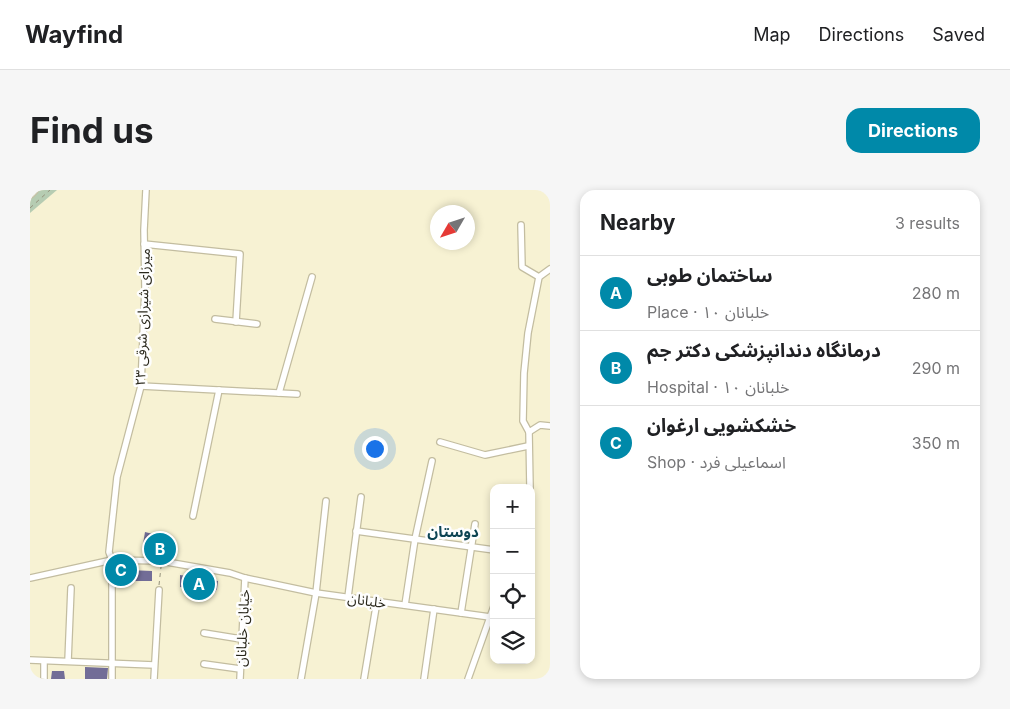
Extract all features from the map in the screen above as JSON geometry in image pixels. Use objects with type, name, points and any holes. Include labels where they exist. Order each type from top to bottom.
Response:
[{"type":"main road","points":[[30,194],[34,190]]},
{"type":"street","name":"۲۳ میرزای شیرازی شرقی","points":[[112,679],[112,560],[109,552],[117,477],[141,386],[146,190]]},
{"type":"street","points":[[521,225],[522,267],[539,276]]},
{"type":"street","points":[[144,244],[240,254],[236,322]]},
{"type":"street","points":[[539,276],[550,270]]},
{"type":"street","points":[[530,484],[528,432],[523,421],[524,373],[528,333],[539,276]]},
{"type":"street","points":[[279,393],[312,278]]},
{"type":"street","points":[[215,319],[257,324]]},
{"type":"street","points":[[141,386],[297,394]]},
{"type":"street","points":[[193,516],[219,390]]},
{"type":"street","points":[[528,432],[540,425],[550,426]]},
{"type":"street","points":[[440,442],[485,455],[528,446]]},
{"type":"street","points":[[405,605],[414,539],[432,461]]},
{"type":"street","points":[[348,597],[361,497]]},
{"type":"street","points":[[301,679],[316,593],[326,500]]},
{"type":"street","points":[[462,613],[475,524]]},
{"type":"street","points":[[356,531],[490,549]]},
{"type":"street","name":"خلبانان","points":[[30,578],[112,560],[161,561],[230,573],[316,593],[490,616]]},
{"type":"street","name":"خیابان خلبانان","points":[[240,679],[245,578]]},
{"type":"street","points":[[68,662],[71,588]]},
{"type":"street","points":[[154,679],[159,590]]},
{"type":"street","points":[[364,679],[377,601]]},
{"type":"street","points":[[424,679],[434,609]]},
{"type":"street","points":[[468,679],[490,616]]},
{"type":"street","points":[[204,633],[241,639]]},
{"type":"street","points":[[30,660],[154,665]]},
{"type":"street","points":[[44,661],[44,679]]},
{"type":"street","points":[[204,664],[240,669]]},
{"type":"path","points":[[30,208],[50,190]]},
{"type":"path","points":[[30,199],[35,204]]},
{"type":"path","points":[[159,590],[161,561]]},
{"type":"green space","points":[[38,190],[57,190],[30,213],[30,197]]},
{"type":"building","points":[[145,532],[157,535],[155,541],[143,544]]},
{"type":"building","points":[[128,570],[152,571],[152,581],[122,581],[122,576],[128,576]]},
{"type":"building","points":[[180,575],[218,581],[217,589],[215,592],[180,587]]},
{"type":"building","points":[[85,667],[108,668],[107,679],[85,679]]},
{"type":"building","points":[[52,671],[64,671],[65,679],[51,679]]},
{"type":"place","name":"درمانگاه دندانپزشکی دکتر جم","points":[[160,549]]},
{"type":"place","name":"خشکشویی ارغوان","points":[[121,570]]},
{"type":"place","name":"ساختمان طوبی","points":[[199,584]]},
{"type":"district","name":"دوستان","points":[[453,531]]}]
